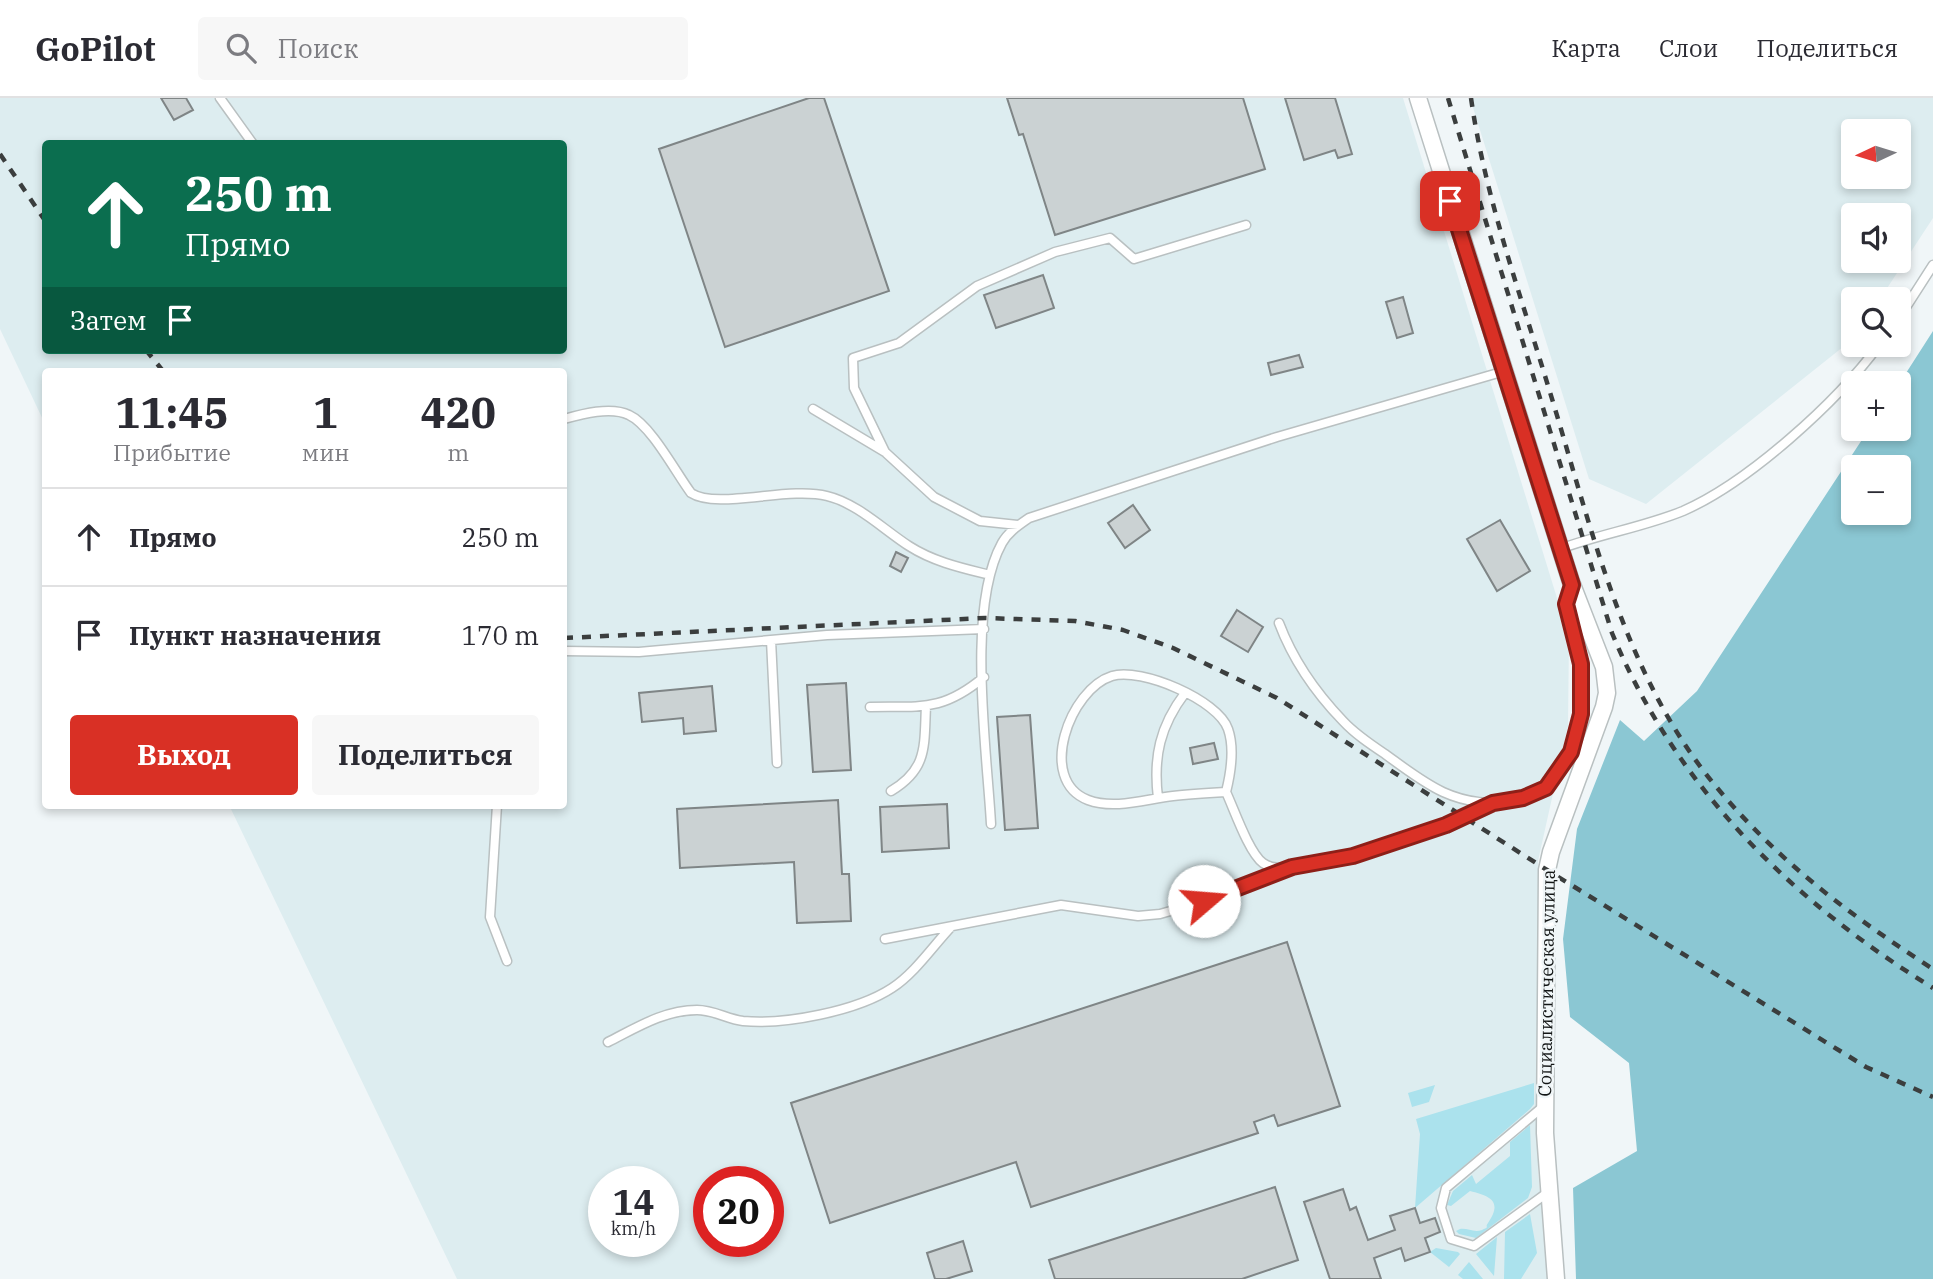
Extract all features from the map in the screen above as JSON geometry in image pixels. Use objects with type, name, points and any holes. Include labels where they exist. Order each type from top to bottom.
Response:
[{"type":"street","name":"Социалистическая улица","points":[[1418,98],[1560,549],[1572,585],[1600,649],[1607,693],[1547,870],[1545,1105],[1547,1193],[1556,1279]]},
{"type":"lane","points":[[220,98],[250,140]]},
{"type":"lane","points":[[885,452],[854,388],[853,358],[900,343],[978,286],[1055,252],[1110,238],[1134,259],[1246,225]]},
{"type":"lane","points":[[1911,299],[1933,265]]},
{"type":"lane","points":[[1560,549],[1680,512],[1701,502],[1744,473],[1837,397],[1869,357]]},
{"type":"lane","points":[[991,824],[984,629],[990,575],[1002,544],[1018,525],[1029,518],[1277,437],[1505,371]]},
{"type":"lane","points":[[813,409],[885,452],[934,497],[980,521],[1018,525]]},
{"type":"lane","points":[[567,418],[616,411],[628,414],[647,431],[691,493],[699,499],[723,500],[768,494],[828,496],[859,512],[921,552],[948,564],[990,575]]},
{"type":"lane","points":[[1226,792],[1108,803],[1079,796],[1065,779],[1065,731],[1080,703],[1097,685],[1111,676],[1129,674],[1152,678],[1185,693],[1217,714],[1228,729],[1232,761],[1226,792],[1260,862],[1268,866],[1292,867],[1353,856],[1446,825],[1493,803],[1515,800],[1546,788],[1571,752],[1581,714],[1580,655],[1566,604],[1572,585]]},
{"type":"lane","points":[[1279,623],[1303,671],[1353,732],[1422,781],[1444,793],[1493,803]]},
{"type":"lane","points":[[567,651],[639,652],[771,640],[984,629]]},
{"type":"lane","points":[[771,640],[778,763]]},
{"type":"lane","points":[[870,707],[926,706],[955,699],[984,677]]},
{"type":"lane","points":[[1158,798],[1156,762],[1159,740],[1168,719],[1185,693]]},
{"type":"lane","points":[[891,791],[907,782],[920,764],[926,706]]},
{"type":"lane","points":[[497,809],[490,917],[507,961]]},
{"type":"lane","points":[[885,939],[1061,905],[1138,916],[1160,914],[1226,895],[1292,867]]},
{"type":"lane","points":[[608,1042],[658,1018],[680,1012],[712,1011],[733,1020],[782,1021],[867,1001],[896,986],[951,927]]},
{"type":"lane","points":[[1545,1105],[1446,1188],[1441,1208],[1451,1239],[1475,1246],[1547,1193]]},
{"type":"shaded area","points":[[0,98],[1403,98],[1569,637],[1568,726],[1538,861],[1538,1172],[1550,1279],[457,1279],[231,809],[567,809],[567,368],[42,368],[42,418],[0,329]]},
{"type":"shaded area","points":[[1470,98],[1933,98],[1933,218],[1911,252],[1911,203],[1841,203],[1841,273],[1897,273],[1888,287],[1841,287],[1841,349],[1646,504],[1589,479]]},
{"type":"shaded area","points":[[1933,331],[1933,1279],[1576,1279],[1573,1188],[1637,1151],[1629,1063],[1570,1017],[1563,939],[1577,829],[1620,720],[1644,741],[1697,691],[1841,472],[1841,525],[1911,525],[1911,455],[1852,455],[1861,441],[1911,441],[1911,371],[1907,371]]},
{"type":"shaded area","points":[[1534,1083],[1534,1104],[1530,1109],[1415,1208],[1420,1134],[1416,1119]]},
{"type":"shaded area","points":[[1435,1085],[1429,1102],[1412,1107],[1408,1093]]},
{"type":"shaded area","points":[[1530,1125],[1532,1187],[1528,1198],[1476,1238],[1459,1234],[1456,1231],[1460,1229],[1476,1231],[1486,1228],[1494,1205],[1483,1195],[1470,1191],[1451,1206],[1447,1205],[1453,1191],[1472,1175],[1476,1184],[1510,1156],[1510,1142]]},
{"type":"shaded area","points":[[1530,1214],[1537,1253],[1521,1279],[1504,1279],[1505,1232]]},
{"type":"shaded area","points":[[1497,1237],[1494,1276],[1476,1254]]},
{"type":"shaded area","points":[[1436,1248],[1460,1254],[1449,1267],[1430,1252]]},
{"type":"shaded area","points":[[1469,1262],[1483,1279],[1463,1279],[1458,1275]]},
{"type":"building","points":[[161,98],[186,98],[193,110],[174,120]]},
{"type":"building","points":[[809,98],[824,98],[889,291],[725,347],[659,149]]},
{"type":"building","points":[[1007,98],[1243,98],[1265,169],[1055,235],[1023,134],[1019,135]]},
{"type":"building","points":[[1285,98],[1335,98],[1352,154],[1338,158],[1335,150],[1304,160]]},
{"type":"building","points":[[1043,275],[1054,308],[996,328],[984,295]]},
{"type":"building","points":[[1403,297],[1413,333],[1397,338],[1386,302]]},
{"type":"building","points":[[1299,355],[1303,367],[1271,375],[1268,363]]},
{"type":"building","points":[[1133,505],[1150,530],[1125,548],[1108,523]]},
{"type":"building","points":[[1500,520],[1530,571],[1497,591],[1467,539]]},
{"type":"building","points":[[896,552],[908,558],[901,572],[890,566]]},
{"type":"building","points":[[1237,610],[1263,627],[1248,652],[1221,636]]},
{"type":"building","points":[[846,683],[851,770],[813,772],[807,685]]},
{"type":"building","points":[[712,686],[716,731],[684,734],[683,718],[642,722],[639,693]]},
{"type":"building","points":[[1030,715],[1038,828],[1005,830],[997,717]]},
{"type":"building","points":[[1214,743],[1218,759],[1193,764],[1190,748]]},
{"type":"building","points":[[838,800],[842,874],[849,874],[851,921],[797,923],[794,862],[680,868],[677,809]]},
{"type":"building","points":[[947,804],[949,848],[882,852],[880,807]]},
{"type":"building","points":[[1287,942],[1340,1106],[1278,1126],[1274,1115],[1254,1122],[1258,1133],[1031,1207],[1016,1162],[830,1223],[791,1103]]},
{"type":"building","points":[[1275,1187],[1298,1260],[1242,1279],[1055,1279],[1049,1260]]},
{"type":"building","points":[[1343,1189],[1350,1210],[1356,1207],[1368,1240],[1395,1230],[1390,1216],[1415,1208],[1420,1223],[1435,1218],[1440,1232],[1425,1238],[1430,1252],[1405,1261],[1401,1248],[1374,1258],[1381,1279],[1330,1279],[1304,1202]]},
{"type":"building","points":[[963,1241],[972,1271],[946,1279],[935,1279],[927,1253]]},
{"type":"railway","points":[[1448,98],[1612,633],[1638,689],[1669,742],[1744,836],[1832,918],[1933,988]]},
{"type":"railway","points":[[1471,98],[1494,208],[1596,546],[1614,599],[1658,700],[1686,746],[1719,790],[1767,842],[1819,888],[1933,969]]},
{"type":"railway","points":[[0,154],[42,216]]},
{"type":"railway","points":[[149,354],[161,368]]},
{"type":"railway","points":[[567,638],[985,618],[1075,621],[1123,630],[1173,648],[1277,698],[1547,870],[1866,1067],[1933,1097]]},
{"type":"route","points":[[1204,901],[1226,895],[1292,867],[1353,856],[1446,825],[1493,803],[1534,794],[1546,788],[1554,779],[1571,752],[1581,714],[1582,685],[1580,655],[1566,604],[1572,585],[1450,201]]}]
